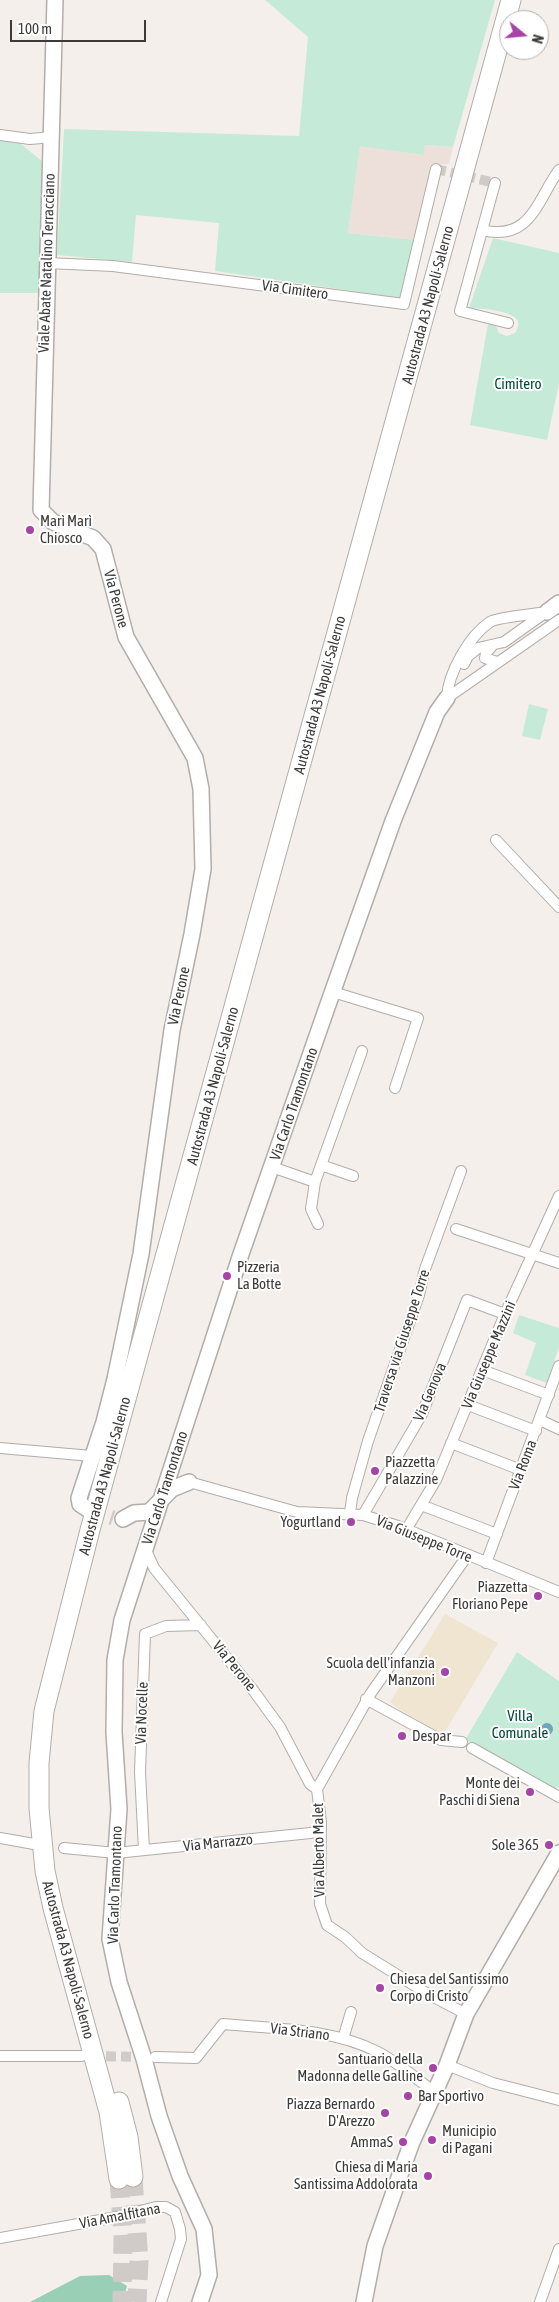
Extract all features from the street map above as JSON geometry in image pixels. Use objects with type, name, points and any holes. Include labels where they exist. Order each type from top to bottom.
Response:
[{"type":"highway","name":"Autostrada A3 Napoli-Salerno","points":[[499,44],[78,1575],[44,1711],[38,1780],[40,1824],[46,1871],[63,1950],[126,2178],[122,2110],[74,1944],[59,1878],[52,1825],[51,1778],[56,1717],[68,1661],[93,1565],[506,60]]},
{"type":"street","name":"Viale Abate Natalino Terracciano","points":[[53,522],[41,510],[40,494],[52,137],[54,0]]},
{"type":"street","points":[[0,135],[30,139],[52,137]]},
{"type":"street","name":"Via Cimitero","points":[[48,263],[114,266],[404,304],[436,169]]},
{"type":"street","points":[[482,230],[497,233],[522,225],[531,218],[559,170]]},
{"type":"street","points":[[495,183],[460,311],[508,323]]},
{"type":"street","name":"Via Perone","points":[[53,522],[93,538],[103,549],[126,636],[195,758],[201,789],[203,821],[203,869],[172,1030],[141,1254],[116,1379],[79,1498],[80,1504],[89,1510]]},
{"type":"street","points":[[447,698],[497,662],[555,612]]},
{"type":"street","name":"Via Carlo Tramontano","points":[[447,698],[448,685],[464,652],[472,638],[489,622],[555,612]]},
{"type":"street","name":"Via Carlo Tramontano","points":[[200,2302],[209,2274],[204,2229],[180,2176],[160,2116],[119,1982],[110,1939],[119,1809],[114,1732],[115,1660],[122,1620],[272,1167],[414,768],[437,712],[447,698],[468,656],[478,648],[504,642],[511,635],[555,612]]},
{"type":"street","points":[[499,620],[507,623],[511,635]]},
{"type":"street","points":[[486,626],[484,630],[486,638],[495,643],[486,653],[485,658],[497,662]]},
{"type":"street","points":[[496,840],[559,907]]},
{"type":"street","points":[[333,992],[418,1018],[395,1088]]},
{"type":"street","points":[[318,1224],[311,1209],[316,1182],[362,1051]]},
{"type":"street","points":[[321,1166],[353,1176]]},
{"type":"street","points":[[272,1167],[316,1182]]},
{"type":"street","name":"Traversa via Giuseppe Torre","points":[[350,1514],[352,1498],[368,1441],[461,1171]]},
{"type":"street","name":"Via Giuseppe Mazzini","points":[[406,1530],[436,1480],[506,1314],[559,1196]]},
{"type":"street","points":[[456,1229],[534,1253],[559,1263]]},
{"type":"street","name":"Via Genova","points":[[363,1515],[422,1414],[467,1300],[506,1314]]},
{"type":"street","name":"Via Roma","points":[[486,1563],[559,1366]]},
{"type":"street","points":[[482,1370],[549,1395]]},
{"type":"street","points":[[468,1405],[536,1431]]},
{"type":"street","points":[[540,1420],[559,1429]]},
{"type":"street","points":[[451,1443],[521,1470]]},
{"type":"street","points":[[0,1448],[92,1456]]},
{"type":"street","points":[[152,1526],[124,1519],[134,1513],[149,1512],[172,1489],[189,1482],[177,1470],[176,1454]]},
{"type":"street","name":"Via Giuseppe Torre","points":[[169,1476],[298,1512],[323,1515],[363,1515],[406,1530],[559,1592]]},
{"type":"street","points":[[421,1506],[497,1534]]},
{"type":"street","name":"Via Perone","points":[[145,1548],[154,1568],[280,1727],[310,1784],[317,1789]]},
{"type":"street","points":[[317,1789],[371,1693],[467,1556]]},
{"type":"street","name":"Via Nocelle","points":[[144,1850],[140,1772],[146,1634],[166,1626],[201,1625]]},
{"type":"street","points":[[371,1693],[441,1740],[462,1742]]},
{"type":"street","points":[[472,1748],[559,1796]]},
{"type":"street","name":"Via Alberto Malet","points":[[317,1789],[320,1832],[320,1904],[327,1925],[367,1956],[428,1994],[466,2014]]},
{"type":"street","name":"Via Marrazzo","points":[[64,1848],[116,1853],[320,1832]]},
{"type":"street","points":[[0,1838],[34,1844]]},
{"type":"street","points":[[364,2302],[376,2246],[398,2181],[412,2142],[447,2065],[466,2014],[490,1969],[559,1854]]},
{"type":"street","points":[[343,2039],[351,2012]]},
{"type":"street","name":"Via Striano","points":[[154,2057],[196,2058],[224,2024],[308,2032],[343,2039],[377,2052],[435,2092]]},
{"type":"street","points":[[0,2056],[82,2056]]},
{"type":"street","points":[[447,2065],[493,2083],[559,2100]]},
{"type":"street","name":"Via Amalfitana","points":[[0,2238],[116,2217],[153,2207],[166,2207],[175,2212],[181,2238],[161,2302]]},
{"type":"street","points":[[540,2302],[559,2249]]},
{"type":"shaded area","points":[[360,145],[422,155],[425,145],[453,147],[449,164],[432,165],[415,240],[348,233]]},
{"type":"shaded area","name":"Scuola dell'infanzia Manzoni","points":[[445,1614],[498,1643],[443,1735],[390,1702]]},
{"type":"green space","points":[[265,0],[495,0],[453,147],[425,145],[423,155],[360,146],[348,233],[415,240],[400,298],[215,271],[219,223],[136,215],[132,262],[57,255],[64,129],[299,136],[308,37]]},
{"type":"green space","points":[[0,139],[21,144],[43,162],[41,293],[0,293]]},
{"type":"green space","name":"Cimitero","points":[[493,238],[559,253],[559,384],[547,440],[470,425],[488,324],[496,326],[499,333],[507,336],[515,333],[518,325],[517,320],[503,312],[469,308]]},
{"type":"green space","points":[[529,704],[548,709],[540,740],[522,736]]},
{"type":"green space","points":[[519,1315],[559,1328],[559,1347],[547,1383],[525,1375],[536,1343],[513,1333]]},
{"type":"green space","name":"Villa Comunale","points":[[517,1652],[559,1681],[559,1788],[556,1787],[554,1790],[465,1740]]},
{"type":"green space","points":[[109,2275],[127,2286],[122,2302],[30,2302],[80,2276]]},
{"type":"water","points":[[545,1723],[549,1723],[553,1729],[549,1735],[545,1735],[541,1731],[541,1727]]},
{"type":"tunnel","points":[[436,169],[495,183]]},
{"type":"tunnel","points":[[89,1510],[113,1518]]},
{"type":"tunnel","points":[[91,2056],[149,2057]]},
{"type":"tunnel","points":[[133,2177],[139,2261],[137,2302]]},
{"type":"tunnel","points":[[119,2179],[123,2237],[122,2302]]},
{"type":"place","name":"Marì Marì Chiosco","points":[[30,530]]},
{"type":"place","name":"Pizzeria La Botte","points":[[227,1276]]},
{"type":"place","name":"Piazzetta Palazzine","points":[[375,1471]]},
{"type":"place","name":"Yogurtland","points":[[351,1522]]},
{"type":"place","name":"Piazzetta Floriano Pepe","points":[[538,1596]]},
{"type":"place","name":"Scuola dell'infanzia Manzoni","points":[[445,1672]]},
{"type":"place","name":"Despar","points":[[402,1736]]},
{"type":"place","name":"Monte dei Paschi di Siena","points":[[530,1792]]},
{"type":"place","name":"Sole 365","points":[[549,1845]]},
{"type":"place","name":"Chiesa del Santissimo Corpo di Cristo","points":[[380,1988]]},
{"type":"place","name":"Santuario della Madonna delle Galline","points":[[433,2068]]},
{"type":"place","name":"Bar Sportivo","points":[[408,2096]]},
{"type":"place","name":"Piazza Bernardo D'Arezzo","points":[[385,2113]]},
{"type":"place","name":"Municipio di Pagani","points":[[432,2140]]},
{"type":"place","name":"AmmaS","points":[[403,2142]]},
{"type":"place","name":"Chiesa di Maria Santissima Addolorata","points":[[428,2176]]}]
